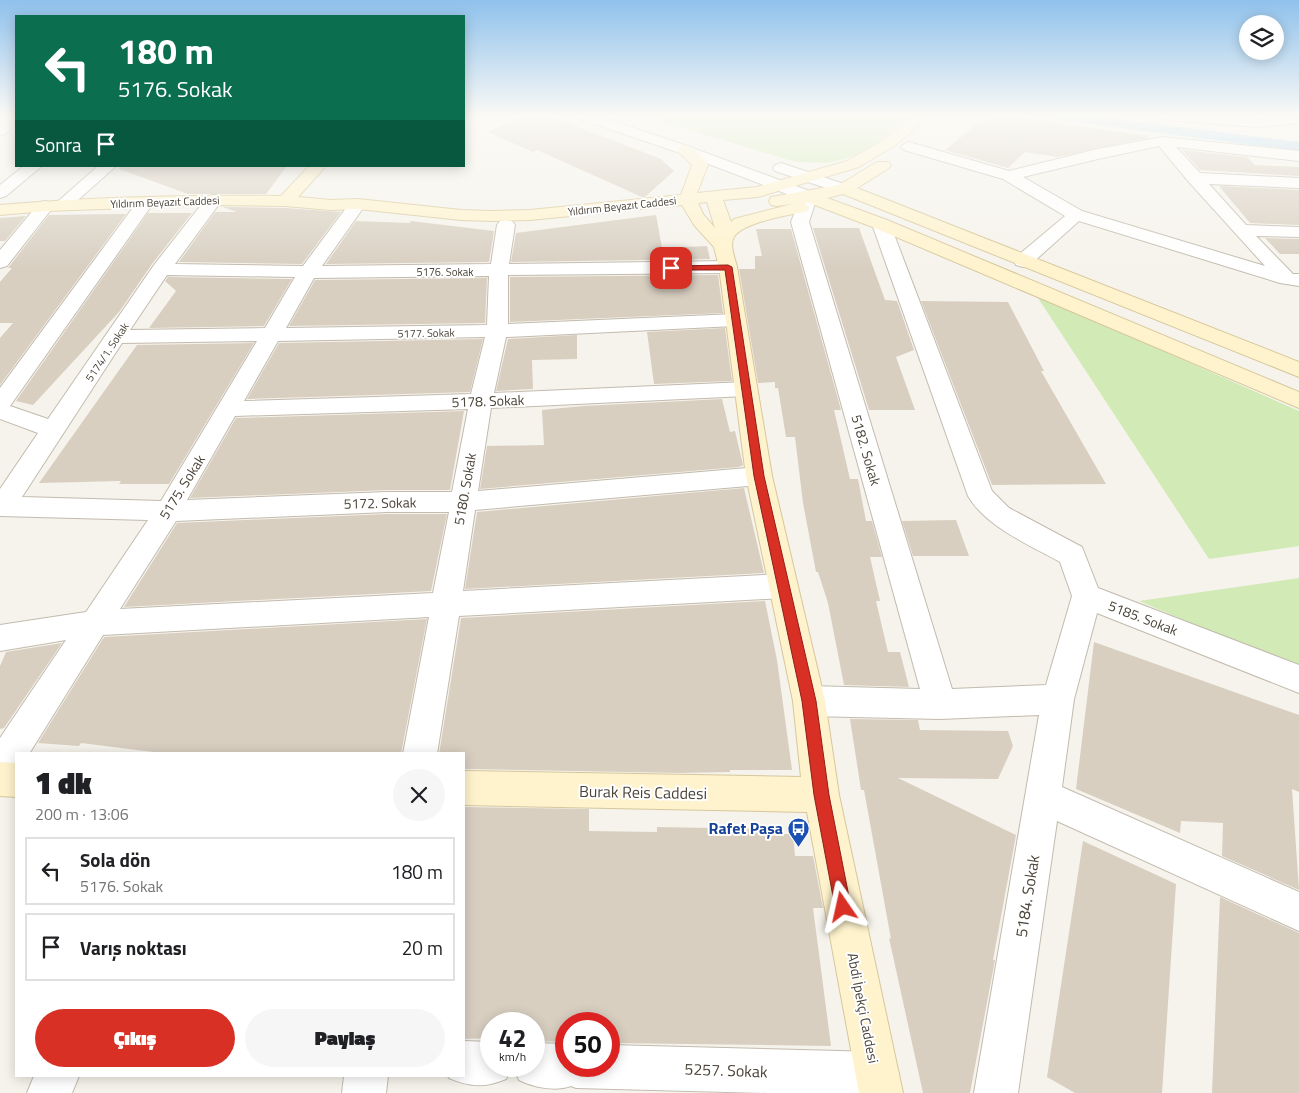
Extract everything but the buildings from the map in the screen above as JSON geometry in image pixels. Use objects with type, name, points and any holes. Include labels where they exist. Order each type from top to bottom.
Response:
[{"type":"main road","points":[[285,201],[317,167]]},
{"type":"main road","points":[[309,202],[332,167]]},
{"type":"main road","points":[[700,167],[698,175],[689,192],[690,205],[704,228],[726,249],[740,223],[808,193],[844,189],[877,167]]},
{"type":"main road","name":"Yıldırım Beyazıt Caddesi","points":[[0,210],[54,205],[146,202],[214,200],[285,201],[309,202],[458,223],[506,225],[808,193],[848,167]]},
{"type":"main road","name":"Yıldırım Beyazıt Caddesi","points":[[715,202],[779,187],[808,193]]},
{"type":"main road","points":[[844,189],[1299,370]]},
{"type":"main road","points":[[808,193],[1299,401]]},
{"type":"main road","name":"Abdi İpekçi Caddesi","points":[[715,202],[726,249],[759,476],[809,701],[821,795],[879,1084]]},
{"type":"main road","name":"Yıldırım Beyazıt Caddesi","points":[[346,207],[493,216],[690,205]]},
{"type":"main road","points":[[0,780],[15,780]]},
{"type":"main road","name":"Burak Reis Caddesi","points":[[465,788],[821,795]]},
{"type":"street","points":[[0,193],[33,167]]},
{"type":"street","points":[[0,262],[54,205],[107,167]]},
{"type":"street","points":[[728,167],[779,187]]},
{"type":"street","points":[[769,167],[808,193]]},
{"type":"street","points":[[979,167],[1009,176],[1076,215],[1295,284]]},
{"type":"street","points":[[1009,176],[1045,167]]},
{"type":"street","points":[[1188,167],[1194,178],[1241,230],[1295,284]]},
{"type":"street","points":[[1194,178],[1299,184]]},
{"type":"street","name":"5182. Sokak","points":[[808,193],[800,222],[940,704]]},
{"type":"street","name":"5174/1. Sokak","points":[[1,505],[54,430],[162,269],[214,200]]},
{"type":"street","points":[[0,404],[146,202]]},
{"type":"street","name":"5175. Sokak","points":[[0,768],[168,511],[346,207]]},
{"type":"street","points":[[1023,261],[1076,215]]},
{"type":"street","points":[[809,701],[940,704],[1058,699],[1087,596],[1072,555],[1000,515],[982,496],[882,224]]},
{"type":"street","name":"5180. Sokak","points":[[420,752],[462,502],[481,401],[497,332],[499,271],[506,225]]},
{"type":"street","points":[[1241,230],[1299,232]]},
{"type":"street","name":"5176. Sokak","points":[[162,269],[308,272],[499,271],[726,249]]},
{"type":"street","name":"5177. Sokak","points":[[117,337],[497,332],[735,320]]},
{"type":"street","name":"5178. Sokak","points":[[229,409],[481,401],[746,389]]},
{"type":"street","points":[[0,411],[54,430]]},
{"type":"street","name":"5172. Sokak","points":[[1,505],[168,511],[387,502],[462,502],[759,476]]},
{"type":"street","points":[[0,638],[94,623],[783,586]]},
{"type":"street","name":"5185. Sokak","points":[[1087,596],[1299,679]]},
{"type":"street","name":"5184. Sokak","points":[[996,1093],[1058,699]]},
{"type":"street","points":[[1042,796],[1299,912]]},
{"type":"street","points":[[465,1063],[480,1064]]},
{"type":"street","name":"5257. Sokak","points":[[620,1069],[879,1084]]},
{"type":"street","points":[[49,1093],[57,1077]]},
{"type":"street","points":[[364,1093],[366,1077]]},
{"type":"green space","points":[[1036,295],[1299,411],[1299,546],[1209,559]]},
{"type":"green space","points":[[1299,578],[1299,669],[1139,601]]},
{"type":"place","name":"Rafet Paşa","points":[[799,847]]},
{"type":"route","points":[[671,268],[728,267],[759,476],[809,701],[821,795],[843,907]]}]
